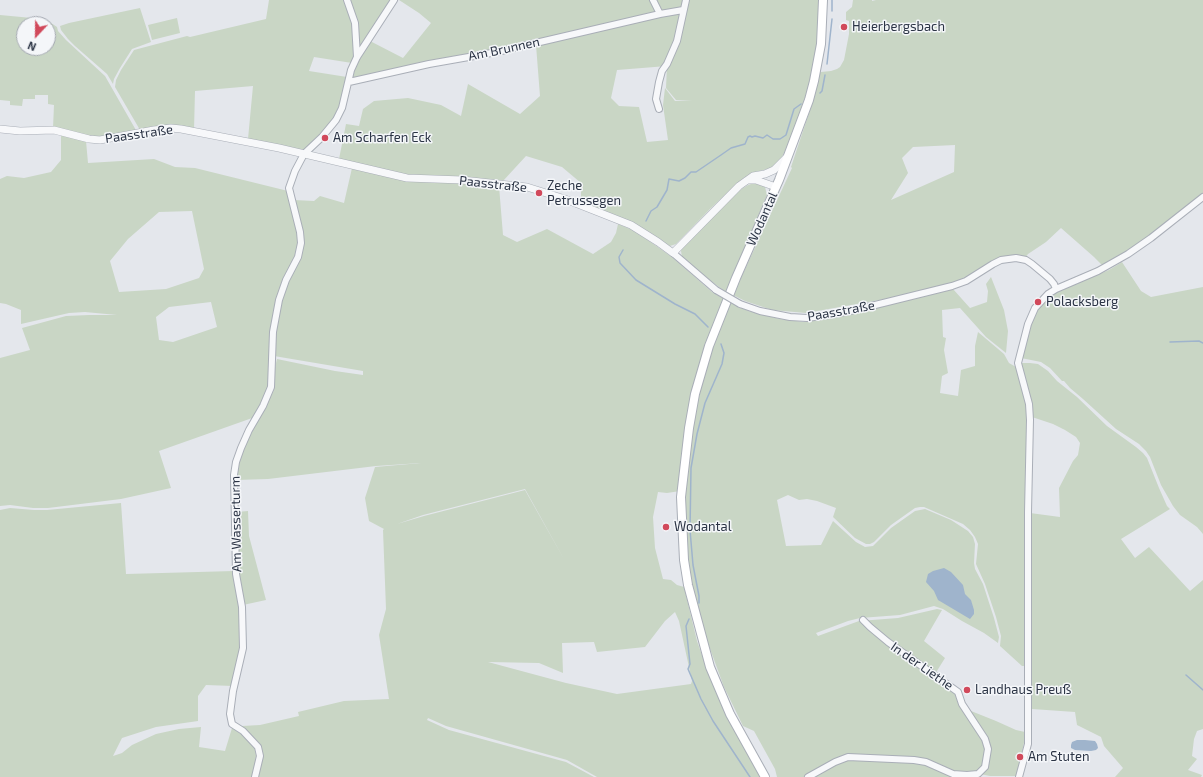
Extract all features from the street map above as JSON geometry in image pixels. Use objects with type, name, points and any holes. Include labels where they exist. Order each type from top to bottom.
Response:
[{"type":"main road","name":"Wodantal","points":[[765,777],[730,714],[710,667],[688,585],[684,560],[681,497],[689,428],[695,394],[709,346],[739,271],[778,183],[809,100],[821,44],[823,0]]},
{"type":"street","points":[[304,154],[322,137],[336,120],[342,108],[356,56],[355,23],[347,0]]},
{"type":"street","points":[[356,56],[394,0]]},
{"type":"street","points":[[653,0],[660,14]]},
{"type":"street","points":[[659,110],[656,99],[658,82],[676,41],[686,0]]},
{"type":"street","name":"Am Brunnen","points":[[349,82],[429,64],[497,52],[683,10]]},
{"type":"street","name":"Paasstraße","points":[[0,129],[20,131],[54,130],[89,139],[100,140],[154,130],[174,128],[244,141],[407,178],[462,180],[527,187],[565,199],[632,226],[673,253],[716,290],[740,304],[760,311],[790,318],[807,318],[856,310],[952,286],[966,281],[1001,260],[1016,258],[1026,260],[1032,264],[1050,279],[1056,289]]},
{"type":"street","name":"Wodantal","points":[[673,253],[739,186],[750,180],[753,176],[774,170],[790,153]]},
{"type":"street","name":"Am Wasserturm","points":[[255,777],[260,756],[258,747],[243,731],[232,724],[230,714],[233,691],[243,648],[242,607],[236,574],[234,475],[236,462],[241,448],[249,430],[263,406],[271,387],[273,332],[279,300],[286,280],[298,257],[301,243],[300,232],[289,188],[295,171],[304,154]]},
{"type":"street","name":"Wodantal","points":[[764,174],[778,183]]},
{"type":"street","name":"Wodantal","points":[[750,180],[778,183]]},
{"type":"street","points":[[1019,777],[1028,744],[1028,512],[1030,420],[1029,404],[1018,363],[1028,324],[1035,308],[1048,294],[1098,271],[1128,254],[1203,197]]},
{"type":"street","name":"In der Liethe","points":[[808,777],[835,762],[848,757],[914,760],[926,762],[952,774],[978,774],[985,767],[988,749],[985,739],[962,704],[958,692],[888,642],[870,628],[864,620]]},
{"type":"green space","points":[[269,0],[346,0],[354,24],[354,57],[352,63],[314,57],[309,71],[347,77],[341,106],[324,131],[306,149],[303,150],[248,139],[253,86],[195,91],[194,130],[140,130],[115,87],[116,80],[121,70],[134,50],[187,36],[190,37],[266,19]]},
{"type":"green space","points":[[349,0],[391,0],[360,48],[358,48]]},
{"type":"green space","points":[[399,0],[819,0],[817,41],[813,70],[805,103],[796,130],[782,157],[775,166],[756,172],[740,181],[676,244],[670,246],[581,203],[581,183],[562,167],[526,156],[503,181],[406,176],[339,159],[346,124],[359,126],[363,109],[374,101],[408,98],[441,105],[461,116],[468,84],[520,114],[540,96],[536,45],[351,80],[360,56],[370,41],[403,58],[431,23]],"holes":[[[667,66],[666,88],[676,100],[692,100],[675,101],[665,88],[663,105],[668,140],[647,142],[639,107],[619,106],[611,98],[617,70]]]},
{"type":"green space","points":[[853,0],[1203,0],[1203,195],[1127,253],[1103,266],[1061,228],[1025,258],[1003,257],[971,278],[925,292],[806,313],[772,310],[745,301],[733,295],[792,168],[791,167],[813,101],[819,73],[837,69],[844,60],[849,34],[849,21],[846,20],[846,12],[852,7]],"holes":[[[955,145],[954,172],[891,200],[908,173],[902,158],[913,147]]]},
{"type":"green space","points":[[140,8],[151,42],[132,49],[114,79],[113,84],[107,74],[75,46],[61,30],[60,26],[69,23]]},
{"type":"green space","points":[[0,15],[16,16],[16,56],[56,56],[56,26],[57,27],[58,31],[66,40],[105,76],[137,132],[95,138],[53,128],[54,105],[48,104],[48,95],[35,95],[35,99],[23,99],[22,106],[10,105],[10,101],[0,100]]},
{"type":"green space","points":[[177,18],[180,33],[152,40],[148,25]]},
{"type":"green space","points":[[61,135],[86,141],[88,163],[154,159],[175,167],[195,168],[288,191],[299,232],[297,257],[277,300],[269,387],[255,417],[159,451],[171,488],[121,499],[48,508],[10,505],[0,506],[0,358],[30,350],[22,328],[66,316],[117,315],[85,312],[69,313],[21,324],[21,310],[0,303],[0,179],[7,176],[24,178],[51,172],[61,160]],"holes":[[[192,211],[204,269],[199,278],[166,289],[119,292],[110,261],[128,239],[159,212]],[[211,302],[217,327],[173,342],[159,340],[156,317],[169,307]]]},
{"type":"green space","points":[[352,168],[499,186],[503,235],[517,242],[547,229],[593,254],[611,242],[616,233],[618,224],[635,231],[672,257],[712,292],[726,300],[705,350],[680,491],[667,493],[658,492],[653,517],[655,548],[663,579],[671,580],[677,585],[684,587],[697,641],[710,678],[727,715],[760,777],[597,777],[567,760],[446,726],[428,718],[427,720],[449,730],[566,762],[594,777],[258,777],[262,756],[261,745],[242,726],[260,725],[299,716],[298,712],[344,701],[389,699],[379,635],[386,609],[384,529],[369,521],[365,498],[375,467],[421,463],[376,466],[268,479],[236,480],[238,464],[243,449],[274,390],[274,371],[277,359],[363,375],[363,371],[274,356],[274,333],[280,301],[287,281],[300,259],[294,200],[314,201],[320,196],[344,203]],"holes":[[[525,489],[565,561],[525,490],[397,524],[423,515]],[[675,612],[679,621],[692,681],[691,684],[617,694],[566,683],[488,662],[539,663],[563,673],[562,643],[594,642],[597,652],[645,647],[665,621]]]},
{"type":"green space","points":[[754,183],[765,187],[767,195],[726,292],[682,257],[681,251],[682,248],[740,190]]},
{"type":"green space","points":[[1122,262],[1141,291],[1151,297],[1203,287],[1203,534],[1197,527],[1180,515],[1173,506],[1161,485],[1150,457],[1139,444],[1116,429],[1064,381],[1062,381],[1050,368],[1041,362],[1021,358],[1029,325],[1037,310],[1048,298],[1059,291],[1109,270]]},
{"type":"green space","points":[[991,277],[1004,310],[1008,331],[1006,353],[986,337],[960,308],[942,310],[943,337],[946,338],[944,350],[948,373],[942,376],[940,393],[958,396],[961,370],[975,366],[975,346],[978,332],[1004,354],[1009,363],[1016,367],[1027,404],[1025,530],[1026,666],[1022,666],[1000,646],[1001,636],[996,617],[985,584],[976,564],[978,544],[970,530],[963,524],[924,507],[915,508],[891,525],[874,542],[866,544],[855,538],[833,517],[836,508],[817,501],[807,499],[799,500],[788,495],[777,500],[786,546],[821,545],[833,521],[856,542],[865,547],[873,546],[891,528],[915,511],[925,509],[951,520],[968,531],[973,537],[975,544],[975,569],[983,584],[994,618],[999,637],[998,643],[943,609],[934,606],[900,615],[860,618],[816,633],[818,636],[859,621],[898,618],[937,609],[942,610],[924,641],[945,658],[935,674],[957,693],[987,748],[984,766],[976,773],[954,773],[935,764],[855,756],[806,777],[777,777],[775,769],[754,731],[743,726],[724,687],[701,624],[689,571],[684,497],[692,420],[711,348],[729,301],[748,311],[780,319],[804,322],[845,315],[953,289],[970,308],[987,302],[988,291],[986,284]]},
{"type":"green space","points":[[1020,363],[1038,364],[1048,371],[1107,426],[1136,447],[1147,458],[1167,506],[1170,509],[1121,539],[1135,558],[1149,547],[1190,591],[1203,580],[1203,729],[1197,731],[1194,739],[1192,756],[1197,759],[1188,770],[1202,775],[1201,777],[1115,777],[1123,768],[1104,746],[1101,737],[1077,725],[1075,712],[1031,710],[1030,513],[1060,517],[1059,488],[1073,461],[1078,455],[1080,443],[1076,437],[1065,430],[1032,417]]},
{"type":"green space","points":[[121,503],[126,574],[234,571],[240,612],[240,658],[233,686],[206,685],[198,696],[198,721],[156,727],[122,738],[113,756],[122,753],[132,745],[156,734],[179,729],[201,727],[199,747],[225,751],[232,728],[250,740],[255,748],[256,756],[253,777],[0,777],[0,510],[10,508],[47,510]]},
{"type":"green space","points":[[248,511],[249,536],[266,600],[243,605],[238,575],[237,512]]},
{"type":"green space","points":[[966,709],[1016,730],[1025,732],[1017,776],[990,776],[980,774],[990,749]]},
{"type":"green space","points":[[848,759],[925,763],[957,777],[811,777]]},
{"type":"water","points":[[944,568],[951,572],[963,585],[965,594],[971,600],[974,614],[970,619],[938,600],[934,591],[926,582],[928,574]]},
{"type":"water","points":[[1077,740],[1095,741],[1098,748],[1091,751],[1075,750],[1071,748],[1071,745],[1072,742]]},
{"type":"waterway","points":[[832,0],[832,11]]},
{"type":"waterway","name":"Heierbergsbach","points":[[827,64],[832,19]]},
{"type":"waterway","points":[[820,93],[822,91],[825,75]]},
{"type":"waterway","name":"Heierbergsbach","points":[[646,221],[651,211],[657,207],[667,190],[669,179],[679,181],[685,178],[691,172],[696,172],[731,148],[745,144],[750,136],[763,138],[767,135],[773,139],[780,139],[786,135],[794,109],[801,104]]},
{"type":"waterway","name":"Heierbergsbach","points":[[623,250],[619,257],[620,263],[636,280],[675,304],[695,314],[708,327]]},
{"type":"waterway","points":[[1170,342],[1199,341],[1203,343]]},
{"type":"waterway","name":"Heierbergsbach","points":[[699,603],[693,565],[690,530],[691,468],[697,434],[705,403],[722,364],[724,353],[721,344]]},
{"type":"waterway","name":"Heierbergsbach","points":[[689,619],[686,626],[690,664],[688,669],[701,699],[713,721],[750,777]]},
{"type":"waterway","points":[[1186,675],[1203,690]]},
{"type":"place","name":"Heierbergsbach","points":[[844,27]]},
{"type":"place","name":"Am Scharfen Eck","points":[[325,138]]},
{"type":"place","name":"Zeche Petrussegen","points":[[539,193]]},
{"type":"place","name":"Polacksberg","points":[[1038,302]]},
{"type":"place","name":"Wodantal","points":[[666,527]]},
{"type":"place","name":"Landhaus Preuß","points":[[967,690]]},
{"type":"place","name":"Am Stuten","points":[[1020,757]]}]
